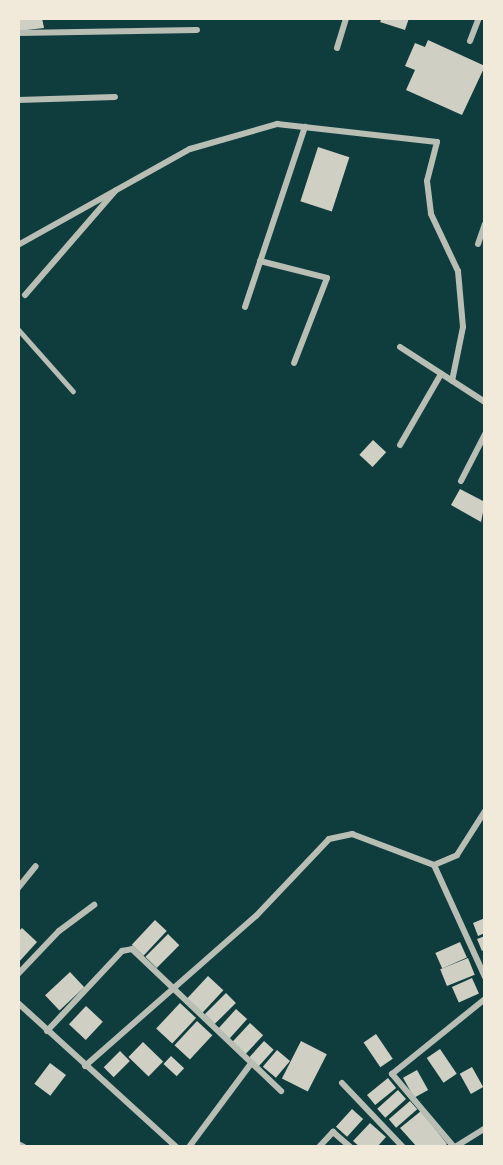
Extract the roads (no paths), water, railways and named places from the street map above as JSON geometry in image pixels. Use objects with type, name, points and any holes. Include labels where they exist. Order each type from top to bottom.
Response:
[{"type":"street","points":[[337,48],[346,18]]},
{"type":"street","points":[[470,41],[479,18]]},
{"type":"street","points":[[18,33],[197,30]]},
{"type":"street","points":[[18,100],[116,97]]},
{"type":"street","points":[[18,245],[190,149],[278,124],[437,142],[428,181],[431,214],[458,272],[463,327],[452,381]]},
{"type":"street","points":[[245,308],[305,127]]},
{"type":"street","points":[[25,295],[117,188]]},
{"type":"street","points":[[478,244],[485,224]]},
{"type":"street","points":[[260,261],[327,278],[294,363]]},
{"type":"street","points":[[400,347],[485,402]]},
{"type":"street","points":[[400,445],[441,374]]},
{"type":"street","points":[[461,481],[485,434]]},
{"type":"street","points":[[434,865],[461,850],[485,811]]},
{"type":"street","points":[[85,1066],[173,992],[329,839],[352,834],[434,865],[485,978]]},
{"type":"street","points":[[18,888],[36,866]]},
{"type":"street","points":[[18,974],[58,931],[94,905]]},
{"type":"street","points":[[47,1031],[127,949],[250,1065],[281,1091]]},
{"type":"street","points":[[485,999],[392,1074],[454,1147],[485,1128]]},
{"type":"street","points":[[18,1003],[176,1147]]},
{"type":"street","points":[[189,1147],[250,1065]]},
{"type":"street","points":[[342,1083],[403,1147]]},
{"type":"street","points":[[319,1147],[333,1132],[350,1147]]},
{"type":"street","points":[[18,1144],[24,1147]]},
{"type":"lane","points":[[18,329],[73,391]]}]
